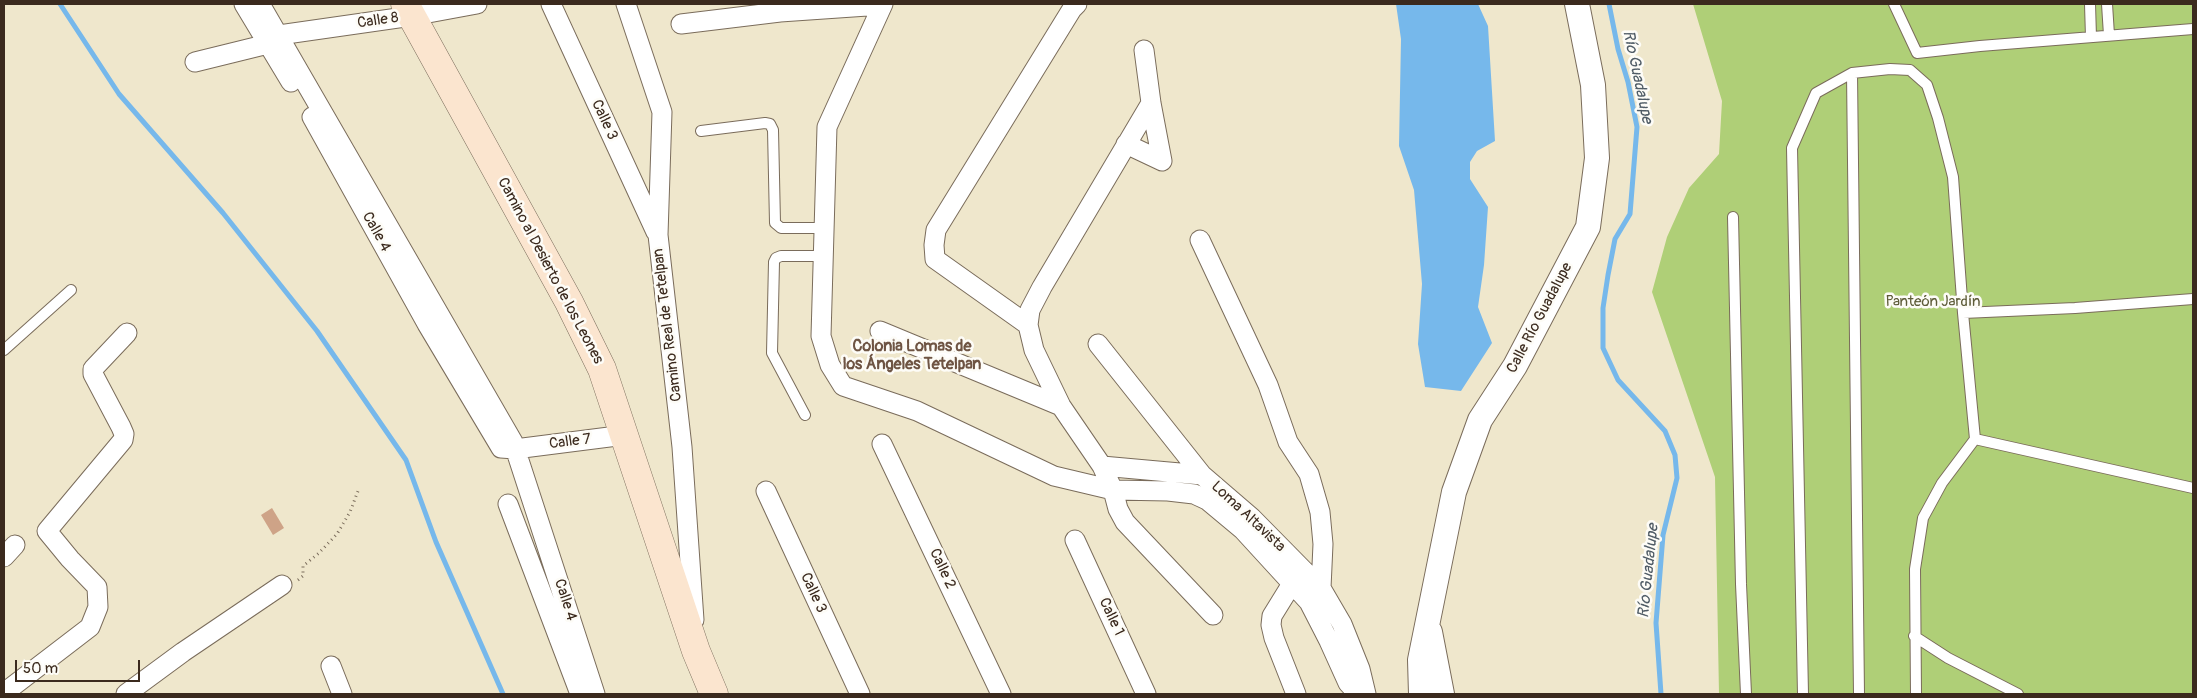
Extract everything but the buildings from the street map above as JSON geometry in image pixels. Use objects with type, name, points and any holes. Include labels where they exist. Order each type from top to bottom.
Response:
[{"type":"main road","name":"Camino al Desierto de los Leones","points":[[409,10],[569,302],[602,370],[696,651],[714,694]]},
{"type":"street","name":"Calle 4","points":[[244,4],[273,39],[513,442],[595,694]]},
{"type":"street","name":"Calle 4","points":[[260,4],[273,39]]},
{"type":"street","name":"Calle 8","points":[[195,62],[273,39],[409,10],[477,4]]},
{"type":"street","name":"Calle 3","points":[[551,4],[658,235]]},
{"type":"street","name":"Camino Real de Tetelpan","points":[[626,4],[662,112],[658,235],[682,447],[696,651]]},
{"type":"street","points":[[681,24],[780,12],[882,4],[827,127],[821,336],[830,365],[843,386],[917,411],[1054,476],[1113,490],[1168,491],[1194,494],[1207,500],[1243,530],[1293,582],[1315,595]]},
{"type":"street","points":[[1028,326],[935,259],[936,230],[1072,8],[1077,4]]},
{"type":"street","name":"Calle Río Guadalupe","points":[[1421,694],[1420,660],[1454,492],[1480,420],[1515,366],[1588,227],[1597,158],[1593,85],[1577,4]]},
{"type":"street","points":[[1126,144],[1162,161],[1151,103],[1144,50]]},
{"type":"street","points":[[1151,103],[1042,287],[1030,310],[1028,326],[1034,350],[1061,406],[1102,466],[1113,490],[1118,509],[1125,522],[1213,614]]},
{"type":"street","points":[[1200,240],[1268,385],[1288,442],[1309,474],[1320,512],[1323,544],[1315,595],[1330,641],[1348,683],[1358,694]]},
{"type":"street","points":[[880,331],[1061,406]]},
{"type":"street","points":[[4,693],[90,627],[98,607],[98,588],[70,559],[47,531],[123,440],[124,434],[93,374],[93,369],[126,333]]},
{"type":"street","points":[[1098,344],[1202,475]]},
{"type":"street","name":"Calle 7","points":[[515,449],[625,435]]},
{"type":"street","name":"Calle 2","points":[[882,444],[1001,694]]},
{"type":"street","points":[[1074,480],[1102,466]]},
{"type":"street","name":"Loma Altavista","points":[[1102,466],[1202,475],[1252,518],[1315,595],[1342,624],[1360,669],[1366,694]]},
{"type":"street","name":"Calle 3","points":[[766,491],[860,694]]},
{"type":"street","points":[[508,504],[580,694]]},
{"type":"street","name":"Calle 1","points":[[1075,540],[1146,694]]},
{"type":"street","points":[[1293,582],[1272,616],[1271,625],[1274,638],[1296,694]]},
{"type":"street","points":[[126,694],[183,652],[282,585]]},
{"type":"street","name":"Calle Río Guadalupe","points":[[1428,622],[1442,694]]},
{"type":"street","points":[[332,666],[342,694]]},
{"type":"lane","points":[[1894,4],[1917,53],[1910,70]]},
{"type":"lane","points":[[2090,4],[2091,37]]},
{"type":"lane","points":[[2107,4],[2109,36]]},
{"type":"lane","points":[[1917,53],[1980,46],[2193,30]]},
{"type":"lane","points":[[1803,694],[1792,148],[1816,93],[1852,73],[1890,69],[1910,70],[1927,85],[1938,118],[1953,177],[1975,439],[1942,483],[1923,518],[1915,569],[1914,636],[1916,694]]},
{"type":"lane","points":[[1852,73],[1859,694]]},
{"type":"lane","points":[[701,131],[770,124],[773,130],[775,223],[781,228],[824,228]]},
{"type":"lane","points":[[1733,217],[1741,584],[1746,694]]},
{"type":"lane","points":[[805,415],[772,353],[774,262],[776,258],[781,256],[823,256]]},
{"type":"lane","points":[[4,350],[71,290]]},
{"type":"lane","points":[[1963,313],[2075,308],[2193,299]]},
{"type":"lane","points":[[1975,439],[2193,488]]},
{"type":"lane","points":[[1914,636],[1948,658],[2018,694]]},
{"type":"path","points":[[282,585],[291,586],[303,576],[303,566],[319,553],[336,534],[350,512],[358,491]]},
{"type":"green space","name":"Panteón Jardín","points":[[1693,4],[2193,4],[2193,694],[1719,694],[1715,477],[1652,292],[1667,237],[1689,188],[1719,154],[1722,101]]},
{"type":"water","points":[[1396,4],[1478,4],[1488,26],[1495,141],[1477,151],[1470,162],[1470,179],[1488,207],[1484,265],[1478,307],[1492,343],[1461,391],[1425,387],[1418,344],[1422,284],[1414,190],[1399,146],[1401,39]]},
{"type":"waterway","points":[[60,4],[119,94],[223,213],[317,331],[406,460],[436,542],[503,694]]},
{"type":"waterway","name":"Río Guadalupe","points":[[1609,4],[1637,127],[1630,214],[1615,239],[1603,308],[1603,348],[1618,380],[1665,431],[1675,455],[1677,478],[1663,535],[1656,623],[1661,694]]},
{"type":"district","name":"Colonia Lomas de los Ángeles Tetelpan","points":[[912,356]]}]
